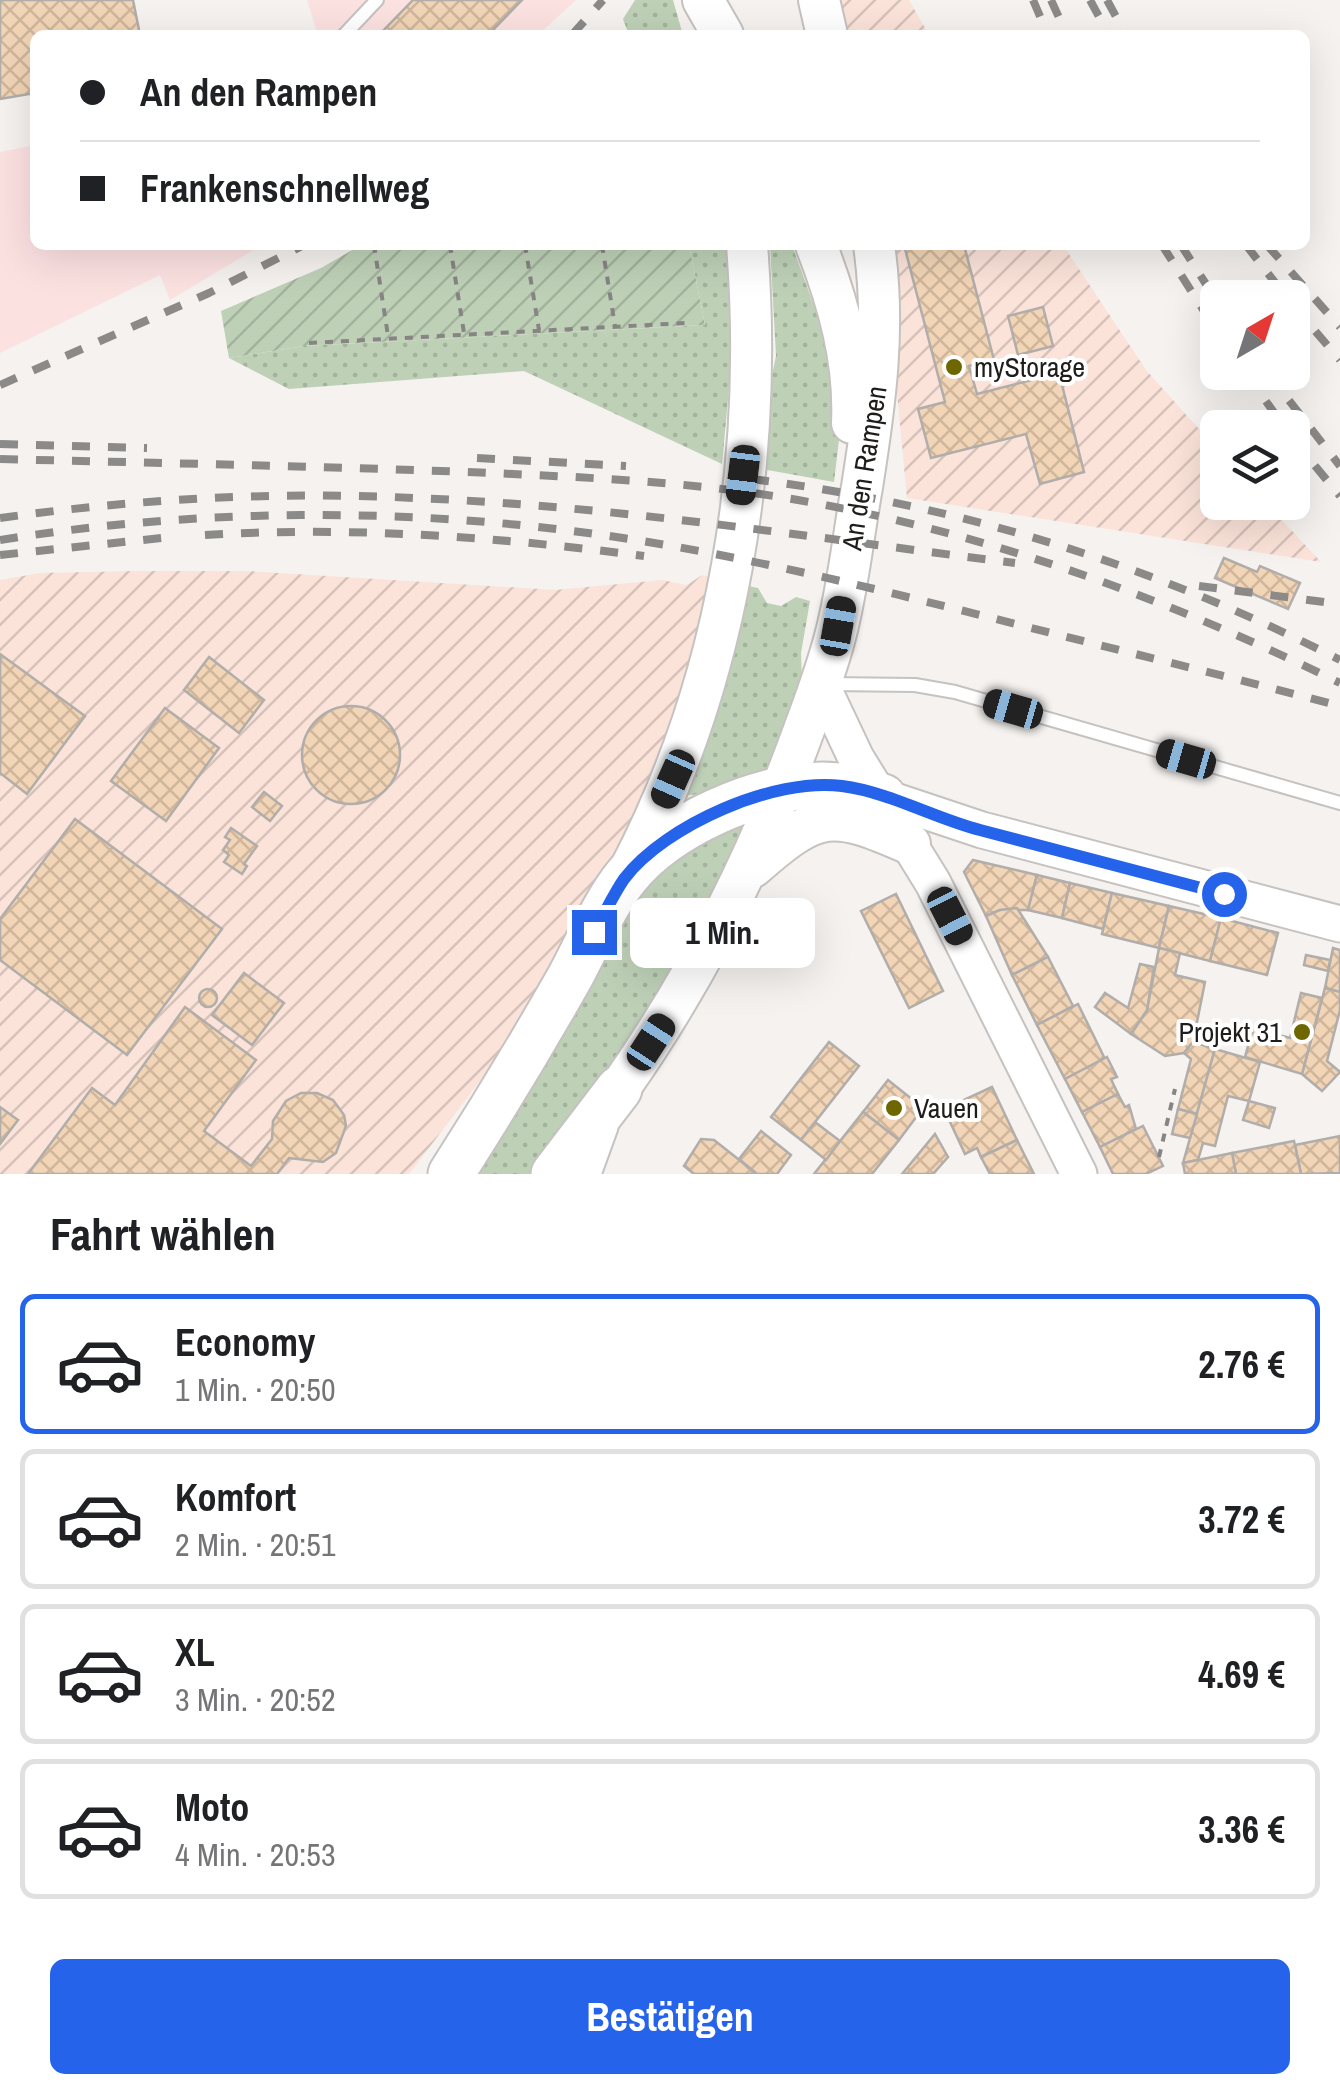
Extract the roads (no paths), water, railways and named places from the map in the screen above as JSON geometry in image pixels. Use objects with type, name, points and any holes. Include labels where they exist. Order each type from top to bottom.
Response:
[{"type":"highway","points":[[450,1174],[567,982],[626,876],[697,822],[724,808],[781,790],[841,786],[882,797]]},
{"type":"highway","points":[[554,1174],[619,1090]]},
{"type":"main road","points":[[693,0],[702,30]]},
{"type":"main road","points":[[703,0],[720,30]]},
{"type":"main road","points":[[819,0],[826,30]]},
{"type":"main road","points":[[626,876],[686,743],[722,615],[752,388],[747,250]]},
{"type":"main road","points":[[818,250],[842,326],[853,394],[844,483],[815,642],[820,684],[856,758],[910,844],[1079,1174]]},
{"type":"main road","name":"An den Rampen","points":[[619,1090],[666,1020],[746,873],[781,790],[838,626],[882,340],[874,250]]},
{"type":"main road","points":[[882,797],[982,830],[1340,924]]},
{"type":"main road","points":[[746,873],[792,834],[825,820],[858,822],[910,844]]},
{"type":"street","points":[[588,1174],[619,1090]]},
{"type":"lane","points":[[349,30],[378,0]]},
{"type":"lane","points":[[820,684],[915,684],[955,692],[1340,803]]},
{"type":"railway","points":[[576,30],[603,0]]},
{"type":"railway","points":[[1033,0],[1046,30]]},
{"type":"railway","points":[[1051,0],[1065,30]]},
{"type":"railway","points":[[1090,0],[1106,30]]},
{"type":"railway","points":[[1107,0],[1123,30]]},
{"type":"railway","points":[[0,385],[209,293],[294,250]]},
{"type":"railway","points":[[1165,250],[1200,305]]},
{"type":"railway","points":[[1184,250],[1203,280]]},
{"type":"railway","points":[[1250,250],[1273,280]]},
{"type":"railway","points":[[1271,250],[1340,327]]},
{"type":"railway","points":[[1310,325],[1340,360]]},
{"type":"railway","points":[[1258,390],[1272,410]]},
{"type":"railway","points":[[1281,390],[1340,466]]},
{"type":"railway","points":[[0,444],[147,448]]},
{"type":"railway","points":[[477,458],[626,466]]},
{"type":"railway","points":[[0,459],[551,476],[675,484],[798,500],[938,531],[1076,572],[1210,624],[1340,683]]},
{"type":"railway","points":[[1310,460],[1340,496]]},
{"type":"railway","points":[[751,479],[904,505],[1053,544],[1199,596],[1340,660]]},
{"type":"railway","points":[[0,518],[207,498],[414,498],[640,515],[1015,563]]},
{"type":"railway","points":[[0,540],[146,522],[294,515],[442,519],[588,533],[689,549],[839,581],[1340,706]]},
{"type":"railway","points":[[205,535],[425,535],[644,556]]},
{"type":"railway","points":[[0,555],[171,537]]},
{"type":"railway","points":[[1199,586],[1340,604]]},
{"type":"place","name":"myStorage","points":[[954,367]]},
{"type":"place","name":"Projekt 31","points":[[1302,1032]]},
{"type":"place","name":"Vauen","points":[[894,1108]]}]
